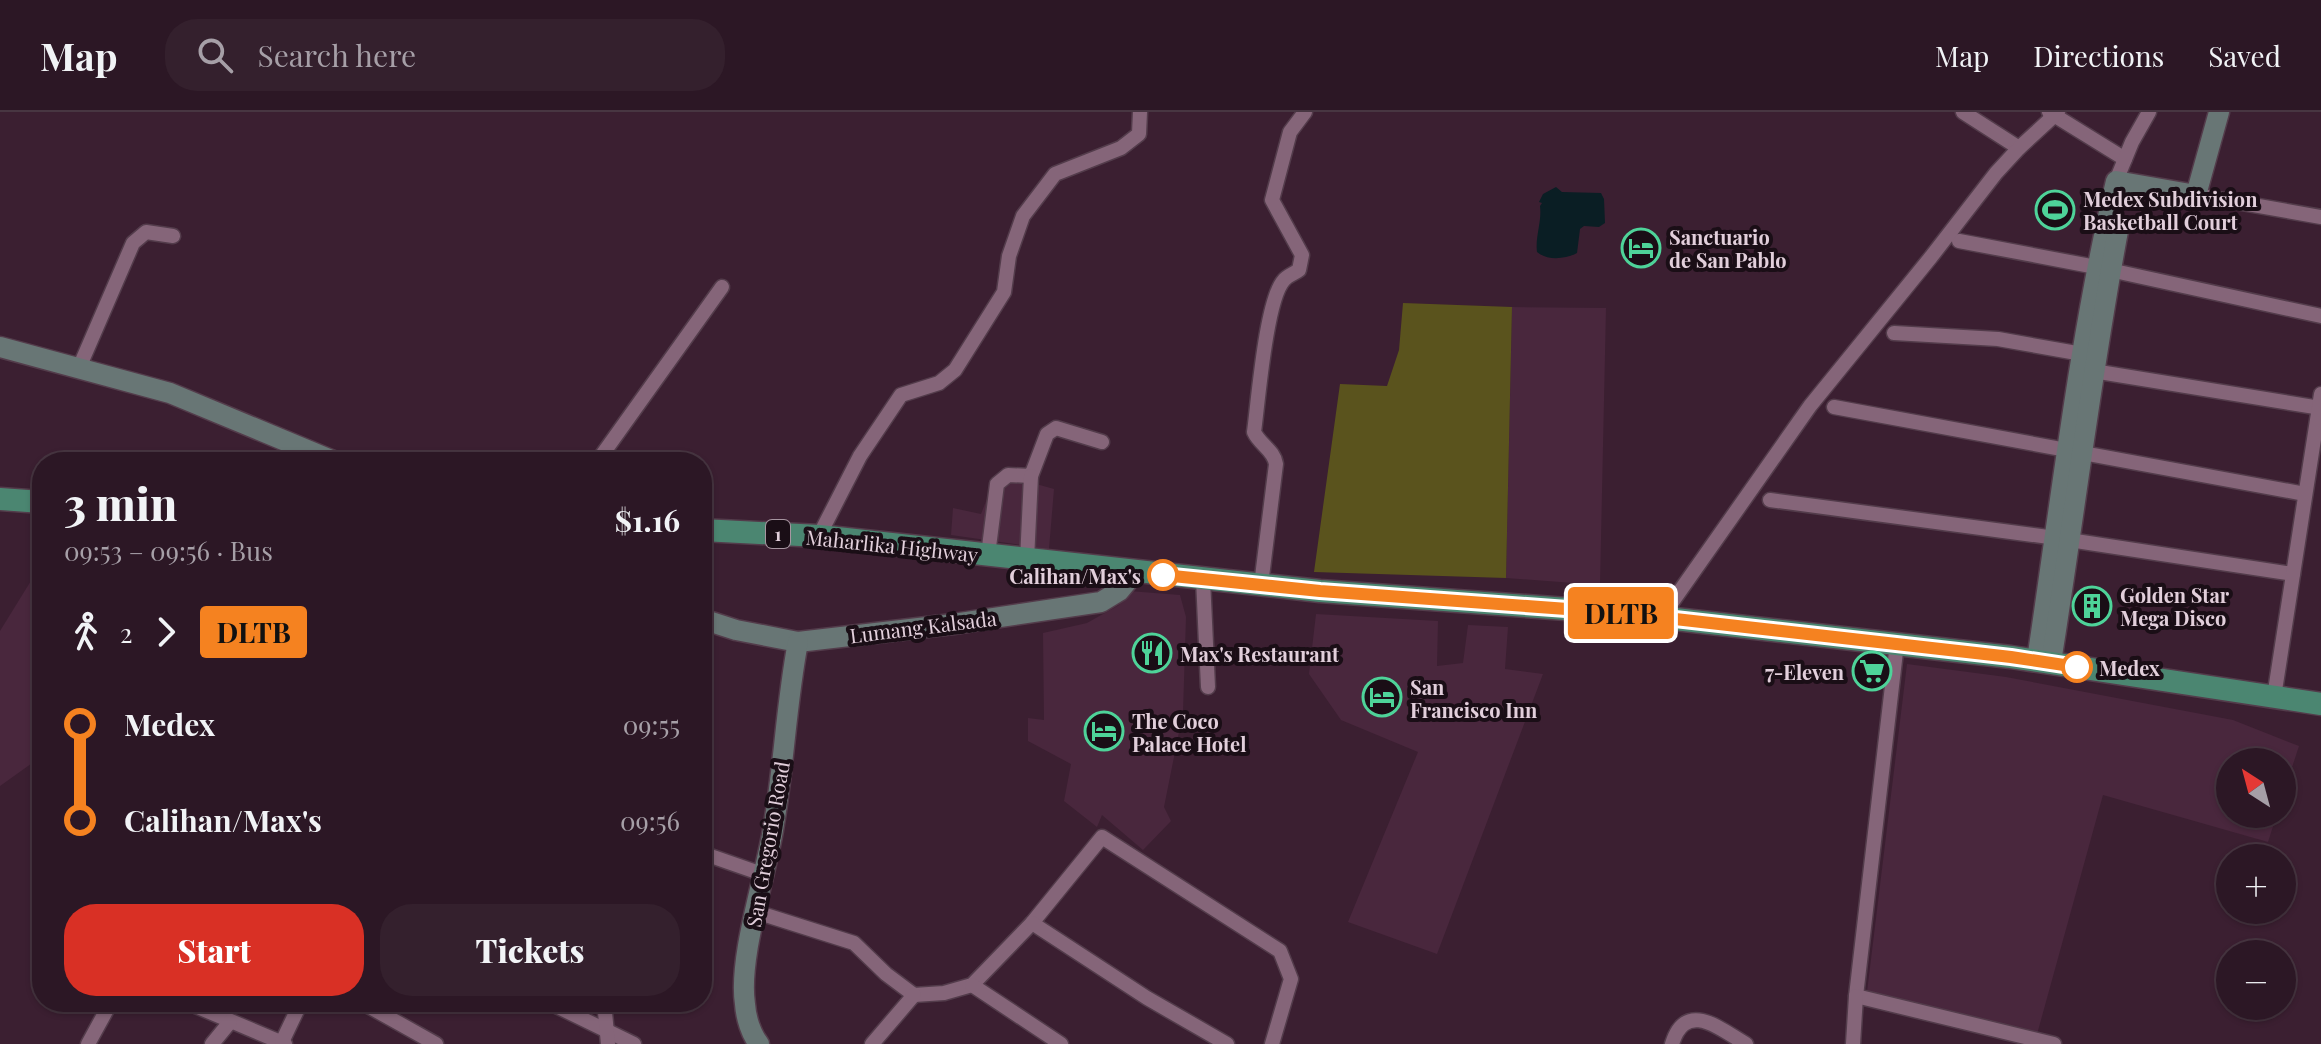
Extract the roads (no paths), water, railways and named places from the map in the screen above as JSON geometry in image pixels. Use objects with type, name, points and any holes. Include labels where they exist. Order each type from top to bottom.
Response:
[{"type":"main road","points":[[0,499],[32,501]]},
{"type":"main road","name":"Maharlika Highway","points":[[712,531],[819,536],[1261,585],[1661,618],[1897,643],[2044,661],[2321,704]]},
{"type":"street","points":[[819,536],[860,456],[901,395],[939,383],[955,370],[1004,292],[1009,256],[1023,216],[1055,174],[1121,148],[1139,134],[1140,112]]},
{"type":"street","points":[[1261,585],[1276,464],[1271,451],[1258,442],[1254,432],[1271,314],[1282,281],[1299,270],[1302,255],[1272,200],[1290,132],[1305,112]]},
{"type":"street","points":[[1963,112],[2019,148]]},
{"type":"street","points":[[2044,661],[2103,268],[2123,172],[2149,112]]},
{"type":"street","points":[[2196,195],[2219,112]]},
{"type":"street","points":[[1661,618],[1810,406],[2019,148],[2054,113],[2123,172],[2196,195],[2321,217]]},
{"type":"street","points":[[79,368],[133,243],[146,232],[173,236]]},
{"type":"street","points":[[1959,241],[2103,268],[2321,316]]},
{"type":"street","points":[[604,452],[722,287]]},
{"type":"street","points":[[1894,333],[1998,339],[2087,363],[2320,404],[2274,697]]},
{"type":"street","points":[[0,347],[170,393],[312,452]]},
{"type":"street","points":[[1834,407],[2305,494]]},
{"type":"street","points":[[1027,560],[1031,476],[1047,434],[1056,428],[1102,442]]},
{"type":"street","points":[[988,555],[997,484],[1008,475],[1031,476]]},
{"type":"street","points":[[1770,500],[2063,539],[2293,574]]},
{"type":"street","name":"Lumang Kalsada","points":[[712,622],[798,642],[953,624],[1101,602],[1119,591],[1135,572]]},
{"type":"street","points":[[1203,579],[1208,687]]},
{"type":"street","name":"San Gregorio Road","points":[[759,1044],[753,1036],[744,1004],[746,966],[778,798],[788,695],[798,642]]},
{"type":"street","points":[[1853,1044],[1897,643]]},
{"type":"street","points":[[756,912],[854,943],[886,974],[914,995],[944,993],[972,985],[1032,923],[1102,837],[1280,951],[1291,979],[1272,1044]]},
{"type":"street","points":[[712,856],[765,875]]},
{"type":"street","points":[[1032,923],[1147,998],[1227,1044]]},
{"type":"street","points":[[972,985],[1061,1044]]},
{"type":"street","points":[[872,1044],[914,995]]},
{"type":"street","points":[[1856,996],[2054,1044]]},
{"type":"street","points":[[88,1044],[106,1012]]},
{"type":"street","points":[[208,1012],[284,1043],[297,1012]]},
{"type":"street","points":[[379,1012],[436,1044]]},
{"type":"street","points":[[565,1012],[608,1038],[634,1044]]},
{"type":"street","points":[[605,1012],[608,1038]]},
{"type":"street","points":[[1672,1044],[1675,1034],[1688,1021],[1704,1019],[1746,1044]]},
{"type":"street","points":[[212,1044],[230,1022]]},
{"type":"water","points":[[1556,187],[1562,192],[1601,193],[1604,199],[1605,223],[1599,227],[1584,226],[1580,229],[1577,253],[1568,257],[1546,257],[1537,252],[1542,203],[1539,202],[1543,194]]},
{"type":"place","name":"Medex Subdivision Basketball Court","points":[[2055,210]]},
{"type":"place","name":"Sanctuario de San Pablo","points":[[1641,248]]},
{"type":"place","name":"Calihan/Max's","points":[[1163,575]]},
{"type":"place","name":"Golden Star Mega Disco","points":[[2092,606]]},
{"type":"place","name":"Max's Restaurant","points":[[1152,653]]},
{"type":"place","name":"Medex","points":[[2077,667]]},
{"type":"place","name":"7-Eleven","points":[[1872,671]]},
{"type":"place","name":"San Francisco Inn","points":[[1382,697]]},
{"type":"place","name":"The Coco Palace Hotel","points":[[1104,731]]}]
